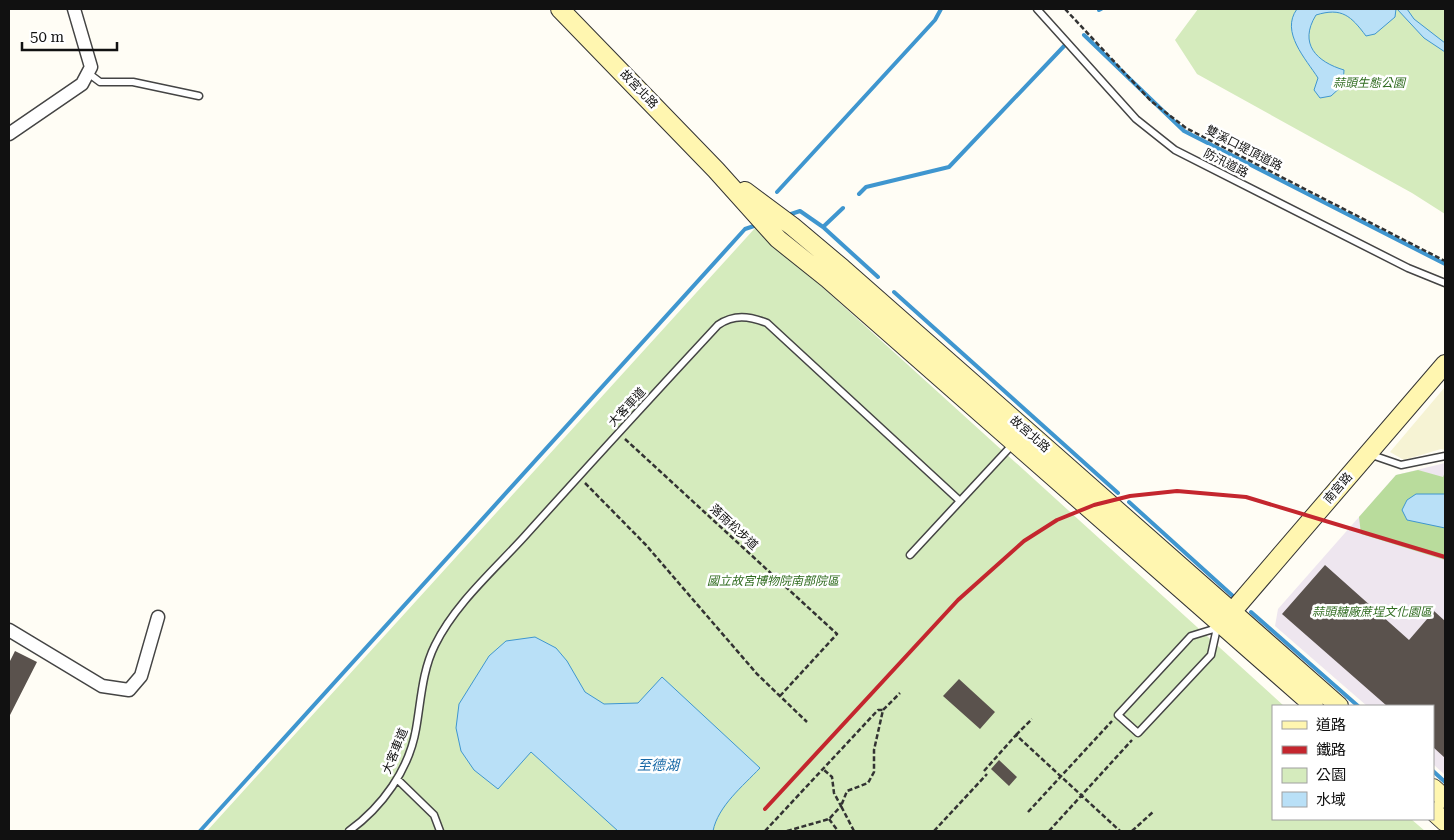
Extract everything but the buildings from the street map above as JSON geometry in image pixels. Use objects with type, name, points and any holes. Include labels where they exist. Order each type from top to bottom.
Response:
[{"type":"street","points":[[9,134],[82,84],[88,73],[91,67],[74,9]]},
{"type":"street","name":"故宮北路","points":[[560,9],[716,170],[778,239],[828,279],[1223,622],[1338,705]]},
{"type":"street","name":"故宮北路","points":[[716,170],[792,226],[842,268],[1313,705]]},
{"type":"street","name":"南宮路","points":[[1223,622],[1445,364]]},
{"type":"street","points":[[9,630],[102,686],[130,690],[141,676],[158,617]]},
{"type":"street","points":[[1434,789],[1445,799]]},
{"type":"street","points":[[1434,812],[1445,822]]},
{"type":"lane","name":"防汛道路","points":[[1037,9],[1136,119],[1175,150],[1408,268],[1445,283]]},
{"type":"lane","points":[[88,73],[100,82],[133,82],[199,96]]},
{"type":"lane","name":"大客車道","points":[[349,831],[375,810],[397,779],[416,732],[423,681],[435,644],[466,600],[718,324],[727,318],[753,317],[766,323],[960,501]]},
{"type":"lane","points":[[910,555],[1014,442]]},
{"type":"lane","points":[[1368,454],[1401,465],[1445,456]]},
{"type":"lane","points":[[1223,622],[1211,655],[1138,733],[1118,715],[1191,636],[1223,622]]},
{"type":"lane","points":[[397,779],[434,814],[440,831]]},
{"type":"path","name":"雙溪口堤頂道路","points":[[1065,9],[1150,101],[1186,128],[1445,260]]},
{"type":"path","name":"落雨松步道","points":[[619,433],[837,634],[780,696]]},
{"type":"path","points":[[578,477],[646,545],[758,674],[807,722]]},
{"type":"path","points":[[787,831],[830,819],[841,806],[847,791],[868,783],[874,772],[874,750],[883,710],[900,692]]},
{"type":"path","points":[[765,831],[878,710],[883,710]]},
{"type":"path","points":[[1028,812],[1118,715]]},
{"type":"path","points":[[984,771],[1032,719]]},
{"type":"path","points":[[1048,830],[1138,733]]},
{"type":"path","points":[[1016,736],[1120,831]]},
{"type":"path","points":[[823,769],[832,778],[834,793],[854,831]]},
{"type":"path","points":[[934,831],[988,774]]},
{"type":"path","points":[[1132,831],[1153,812]]},
{"type":"path","points":[[830,819],[838,831]]},
{"type":"shaded area","points":[[1445,387],[1445,450],[1441,449],[1404,460],[1390,452]]},
{"type":"shaded area","name":"蒜頭糖廠蔗埕文化園區","points":[[1445,463],[1445,775],[1434,765],[1434,705],[1366,705],[1275,626],[1278,609],[1396,475]]},
{"type":"green space","name":"蒜頭生態公園","points":[[1198,9],[1445,9],[1445,214],[1412,193],[1197,74],[1175,40]]},
{"type":"green space","name":"國立故宮博物院南部院區","points":[[756,227],[1283,705],[1272,705],[1272,820],[1412,820],[1425,831],[207,831]]},
{"type":"green space","points":[[1418,470],[1443,477],[1445,472],[1445,560],[1361,534],[1359,517],[1396,475]]},
{"type":"water","points":[[1297,9],[1396,9],[1395,17],[1375,34],[1366,36],[1356,23],[1345,15],[1333,12],[1316,15],[1309,35],[1313,50],[1326,62],[1344,70],[1343,85],[1331,96],[1320,98],[1314,90],[1318,78],[1293,36],[1291,27]]},
{"type":"water","points":[[1397,9],[1407,9],[1414,19],[1445,43],[1445,52],[1424,38]]},
{"type":"water","points":[[1416,494],[1445,494],[1445,528],[1407,520],[1402,510],[1407,500]]},
{"type":"water","name":"至德湖","points":[[535,637],[556,648],[567,661],[585,692],[604,704],[638,703],[662,677],[760,768],[739,789],[720,813],[713,831],[618,831],[531,752],[498,789],[474,770],[461,751],[456,728],[459,704],[489,656],[506,641]]},
{"type":"waterway","points":[[777,192],[935,20],[941,9]]},
{"type":"waterway","points":[[1084,35],[1184,131],[1445,264]]},
{"type":"waterway","points":[[859,194],[866,187],[949,167],[1066,44]]},
{"type":"waterway","points":[[843,208],[823,227],[878,277]]},
{"type":"waterway","points":[[788,215],[800,211],[823,227]]},
{"type":"waterway","points":[[200,831],[745,229],[757,225]]},
{"type":"waterway","points":[[894,292],[1118,493]]},
{"type":"waterway","points":[[1129,502],[1234,597]]},
{"type":"waterway","points":[[1251,612],[1357,705]]},
{"type":"waterway","points":[[1434,772],[1445,782]]},
{"type":"railway","points":[[765,809],[958,600],[1024,541],[1057,520],[1094,505],[1130,496],[1177,491],[1246,497],[1445,557]]}]
